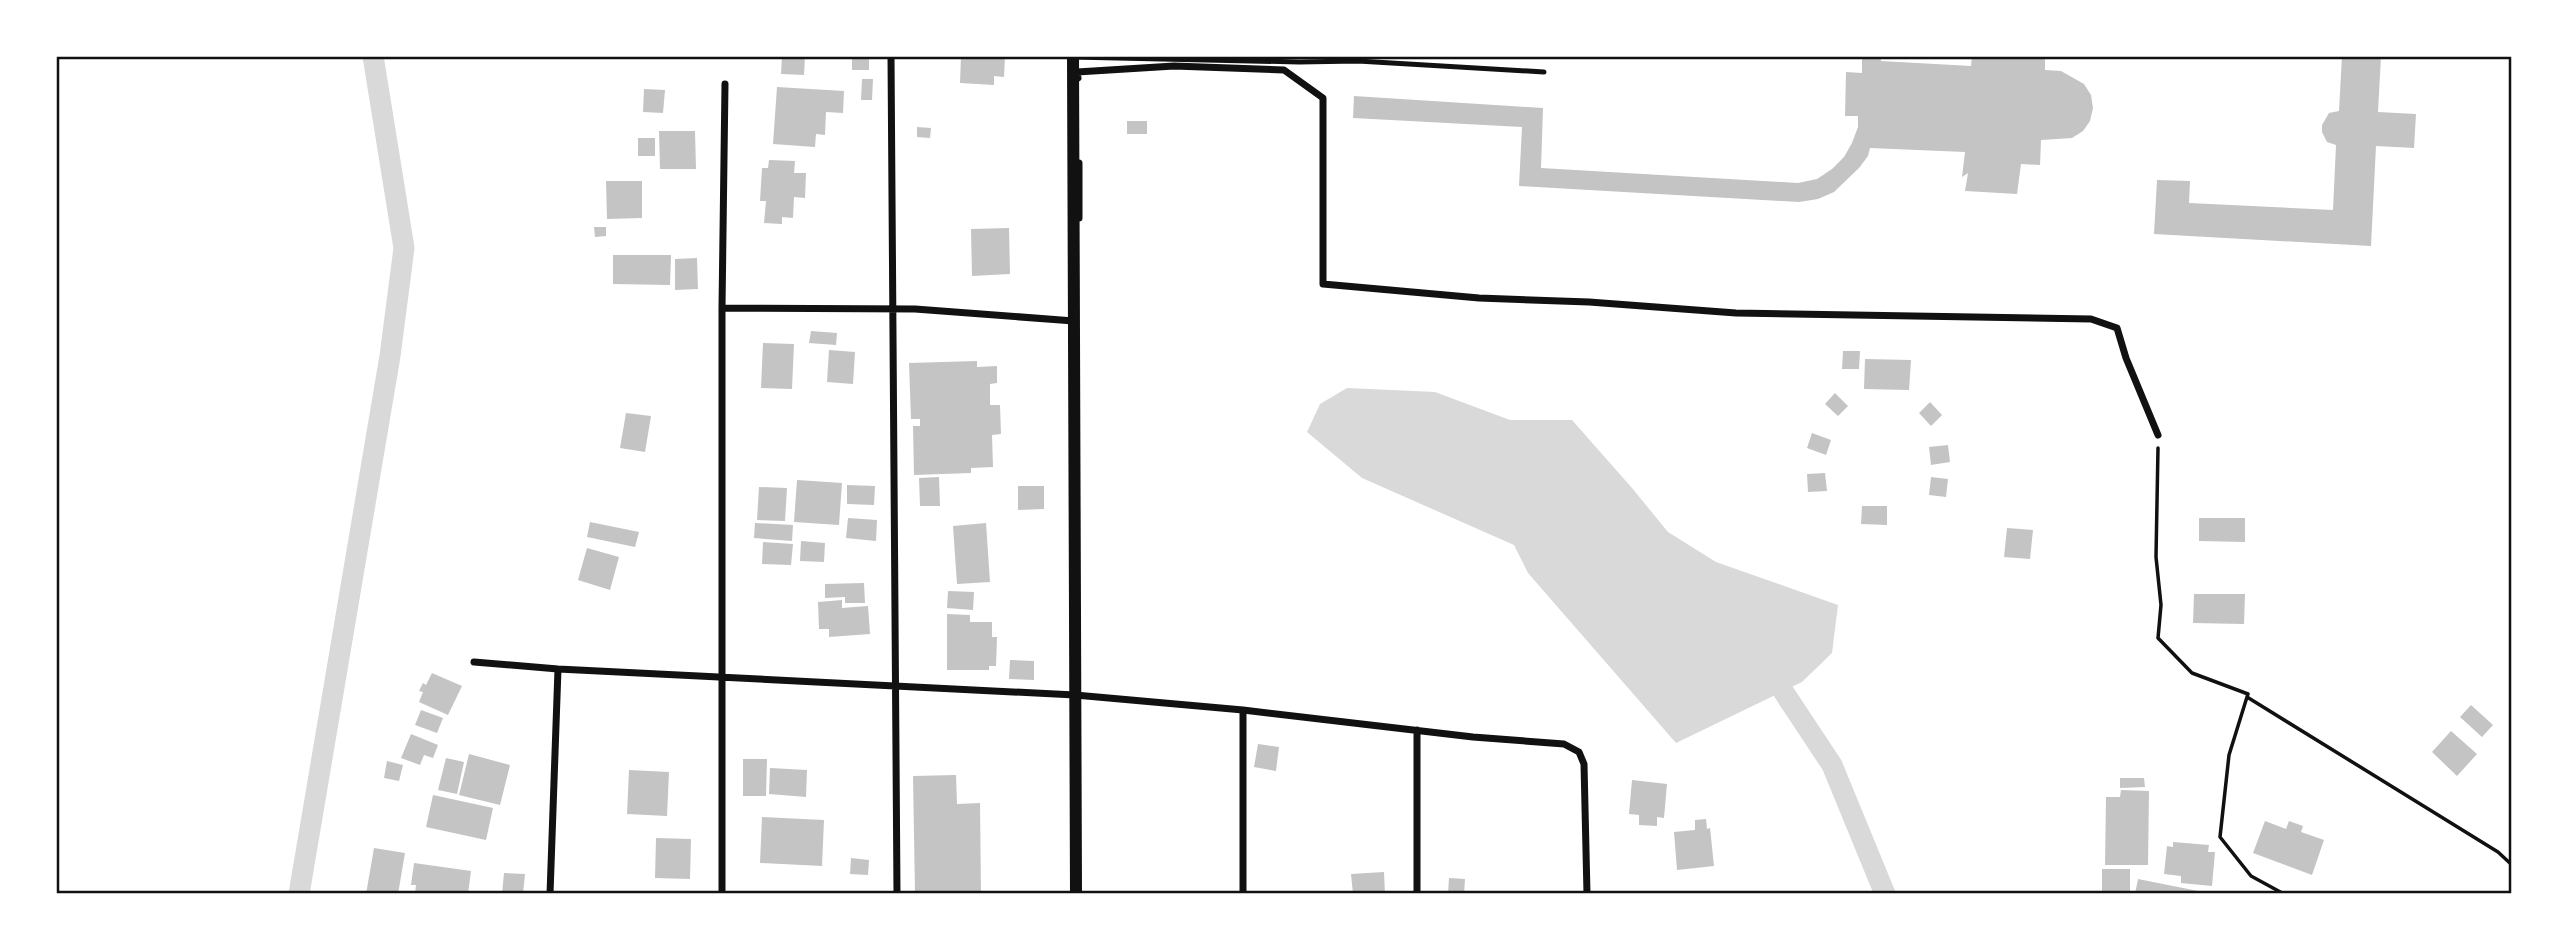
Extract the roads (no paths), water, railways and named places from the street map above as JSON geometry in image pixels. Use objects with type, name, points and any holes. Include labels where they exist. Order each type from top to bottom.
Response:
[{"type":"street","points":[[891,56],[897,894]]},
{"type":"street","points":[[1073,57],[1076,894]]},
{"type":"street","points":[[1074,415],[1080,197],[1077,72],[1174,66],[1283,70],[1323,97],[1323,284],[1479,298],[1589,302],[1737,313],[2091,319],[2117,328],[2126,358],[2158,435]]},
{"type":"street","points":[[722,894],[722,309],[725,84]]},
{"type":"street","points":[[722,309],[893,308],[1074,321]]},
{"type":"street","points":[[474,662],[558,669],[1075,695],[1564,744],[1579,752],[1584,764],[1587,894]]},
{"type":"street","points":[[550,894],[558,669]]},
{"type":"street","points":[[1242,894],[1243,710]]},
{"type":"street","points":[[1417,730],[1417,894]]},
{"type":"lane","points":[[1073,57],[1358,61],[1544,72]]},
{"type":"waterway","points":[[299,894],[390,356],[404,248],[373,56]]},
{"type":"waterway","points":[[1783,691],[1832,765],[1885,894]]}]
